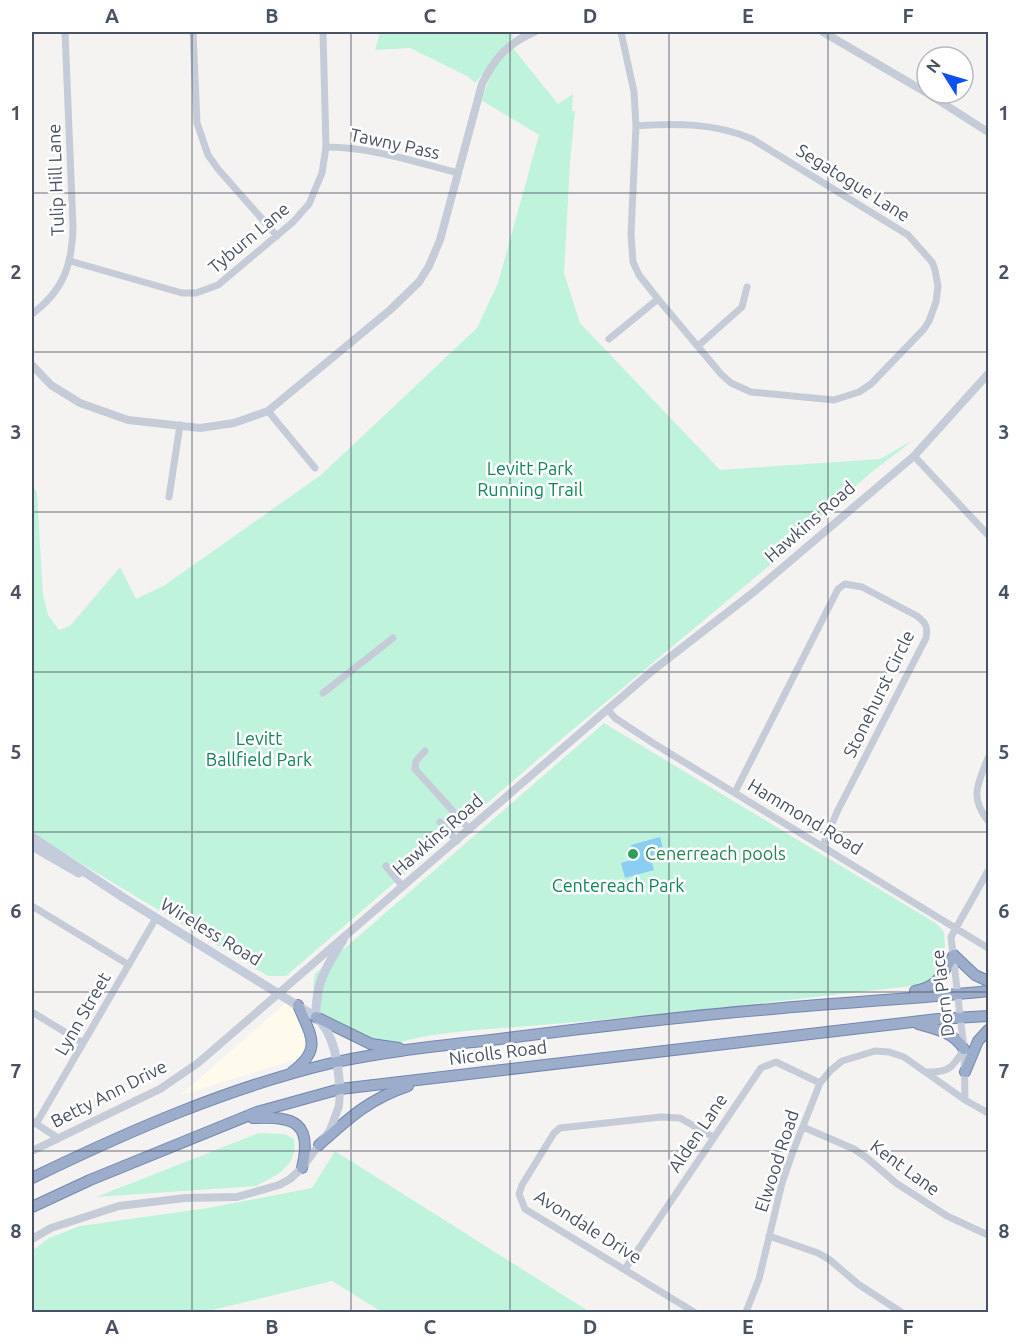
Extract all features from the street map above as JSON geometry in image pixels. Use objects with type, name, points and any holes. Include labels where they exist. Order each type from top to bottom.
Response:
[{"type":"highway","points":[[883,999],[933,985],[939,980],[954,955],[975,975],[988,981]]},
{"type":"highway","name":"Nicolls Road","points":[[32,1178],[106,1142],[200,1104],[288,1074],[338,1062],[411,1050],[603,1026],[770,1009],[988,991]]},
{"type":"highway","points":[[288,1074],[310,1055],[312,1046],[309,1031],[298,1005]]},
{"type":"highway","name":"Nicolls Road","points":[[32,1207],[90,1180],[257,1112],[340,1089],[567,1061],[961,1017],[988,1016]]},
{"type":"highway","points":[[316,1017],[371,1044],[411,1050]]},
{"type":"highway","points":[[912,1023],[947,1032],[960,1042],[964,1049]]},
{"type":"highway","points":[[965,1072],[978,1041],[988,1030]]},
{"type":"highway","points":[[320,1145],[363,1107],[391,1092],[425,1079]]},
{"type":"highway","points":[[240,1119],[279,1117],[295,1124],[302,1131],[306,1140],[302,1168]]},
{"type":"main road","name":"Wireless Road","points":[[32,837],[124,898],[281,993]]},
{"type":"main road","name":"Wireless Road","points":[[32,846],[124,898]]},
{"type":"main road","points":[[316,1017],[318,987],[325,968],[342,940]]},
{"type":"main road","points":[[281,993],[316,1017],[326,1028],[338,1062],[340,1089]]},
{"type":"street","name":"Tulip Hill Lane","points":[[32,314],[56,290],[70,261],[74,227],[65,32]]},
{"type":"street","points":[[193,32],[197,123],[208,155],[277,236]]},
{"type":"street","name":"Tyburn Lane","points":[[70,261],[182,293],[196,293],[218,285],[298,217],[309,204],[322,172],[326,147],[323,32]]},
{"type":"street","points":[[32,365],[61,392],[90,408],[128,420],[200,428],[245,420],[268,411],[390,310],[419,282],[440,240],[482,84],[500,55],[511,44],[534,32]]},
{"type":"street","name":"Segatogue Lane","points":[[621,32],[634,92],[636,126],[631,248],[633,262],[639,275],[721,374],[742,389],[751,392],[834,400],[859,392],[871,384],[924,329],[936,302],[938,286],[932,262],[908,235],[752,139],[727,129],[714,127],[636,126]]},
{"type":"street","points":[[823,32],[915,86]]},
{"type":"street","points":[[946,105],[988,132]]},
{"type":"street","name":"Tawny Pass","points":[[326,147],[378,152],[458,173]]},
{"type":"street","points":[[698,346],[742,307],[747,287]]},
{"type":"street","points":[[609,339],[658,298]]},
{"type":"street","name":"Hawkins Road","points":[[281,993],[652,671],[755,591],[914,456],[988,374]]},
{"type":"street","points":[[268,411],[315,468]]},
{"type":"street","points":[[169,497],[180,425]]},
{"type":"street","points":[[914,456],[988,535]]},
{"type":"street","name":"Stonehurst Circle","points":[[735,792],[838,590],[845,584],[862,586],[917,616],[925,622],[926,638],[823,845]]},
{"type":"street","points":[[323,693],[393,638]]},
{"type":"street","name":"Hammond Road","points":[[608,710],[615,718],[653,743],[988,948]]},
{"type":"street","points":[[425,751],[416,761],[418,774],[470,830]]},
{"type":"street","points":[[988,758],[977,785],[976,798],[980,810],[988,821]]},
{"type":"street","points":[[440,822],[457,841]]},
{"type":"street","points":[[386,866],[403,887]]},
{"type":"street","name":"Dorn Place","points":[[965,1100],[964,1049],[951,937],[988,871]]},
{"type":"street","points":[[32,906],[129,965]]},
{"type":"street","name":"Lynn Street","points":[[34,1123],[156,918]]},
{"type":"street","name":"Betty Ann Drive","points":[[32,1151],[176,1079],[281,993]]},
{"type":"street","points":[[32,1012],[83,1043]]},
{"type":"street","name":"Dorn Place","points":[[924,1071],[943,1072],[950,1069],[964,1049]]},
{"type":"street","name":"Elwood Road","points":[[746,1312],[759,1279],[782,1183],[820,1083],[842,1060],[875,1051],[889,1052],[904,1057],[924,1071]]},
{"type":"street","name":"Alden Lane","points":[[625,1269],[761,1068],[776,1062],[820,1083]]},
{"type":"street","points":[[924,1071],[988,1113]]},
{"type":"street","points":[[32,1239],[51,1228],[119,1206],[185,1197],[237,1197],[279,1185],[291,1179],[302,1168],[330,1130],[339,1106],[340,1089]]},
{"type":"street","name":"Avondale Drive","points":[[694,1312],[525,1209],[519,1194],[522,1185],[554,1133],[560,1128],[661,1117],[680,1118],[713,1137]]},
{"type":"street","points":[[34,1123],[58,1138]]},
{"type":"street","name":"Kent Lane","points":[[803,1127],[854,1149],[896,1183],[939,1211],[973,1230],[988,1235]]},
{"type":"street","points":[[769,1236],[818,1252],[858,1284],[901,1312]]},
{"type":"shaded area","points":[[289,1000],[298,1006],[308,1031],[307,1056],[181,1095]]},
{"type":"green space","points":[[380,32],[508,32],[514,36],[475,83],[469,77],[410,48],[375,50]]},
{"type":"green space","points":[[513,48],[558,104],[573,94],[572,111],[575,111],[564,273],[580,323],[720,470],[880,459],[915,439],[873,471],[776,555],[770,565],[564,737],[286,976],[268,976],[32,834],[32,485],[37,492],[43,595],[48,615],[59,630],[70,626],[120,567],[136,599],[165,585],[321,475],[477,328],[498,283],[539,135],[481,100],[494,68]]},
{"type":"green space","name":"Centereach Park","points":[[604,723],[937,924],[944,932],[946,960],[929,984],[646,1016],[431,1035],[388,1044],[367,1040],[326,1016],[316,1004],[313,986],[315,974]]},
{"type":"green space","points":[[259,1133],[285,1134],[294,1139],[294,1149],[293,1157],[284,1169],[256,1186],[96,1197]]},
{"type":"green space","points":[[335,1151],[590,1312],[382,1312],[332,1281],[204,1312],[32,1312],[32,1251],[49,1238],[80,1226],[208,1208],[312,1188]]},
{"type":"water","points":[[660,837],[664,852],[650,856],[654,870],[625,878],[621,863],[634,859],[631,845]]},
{"type":"place","name":"Cenerreach pools","points":[[633,854]]},
{"type":"park label","name":"Levitt Park Running Trail","points":[[530,479]]},
{"type":"park label","name":"Levitt Ballfield Park","points":[[259,750]]}]
